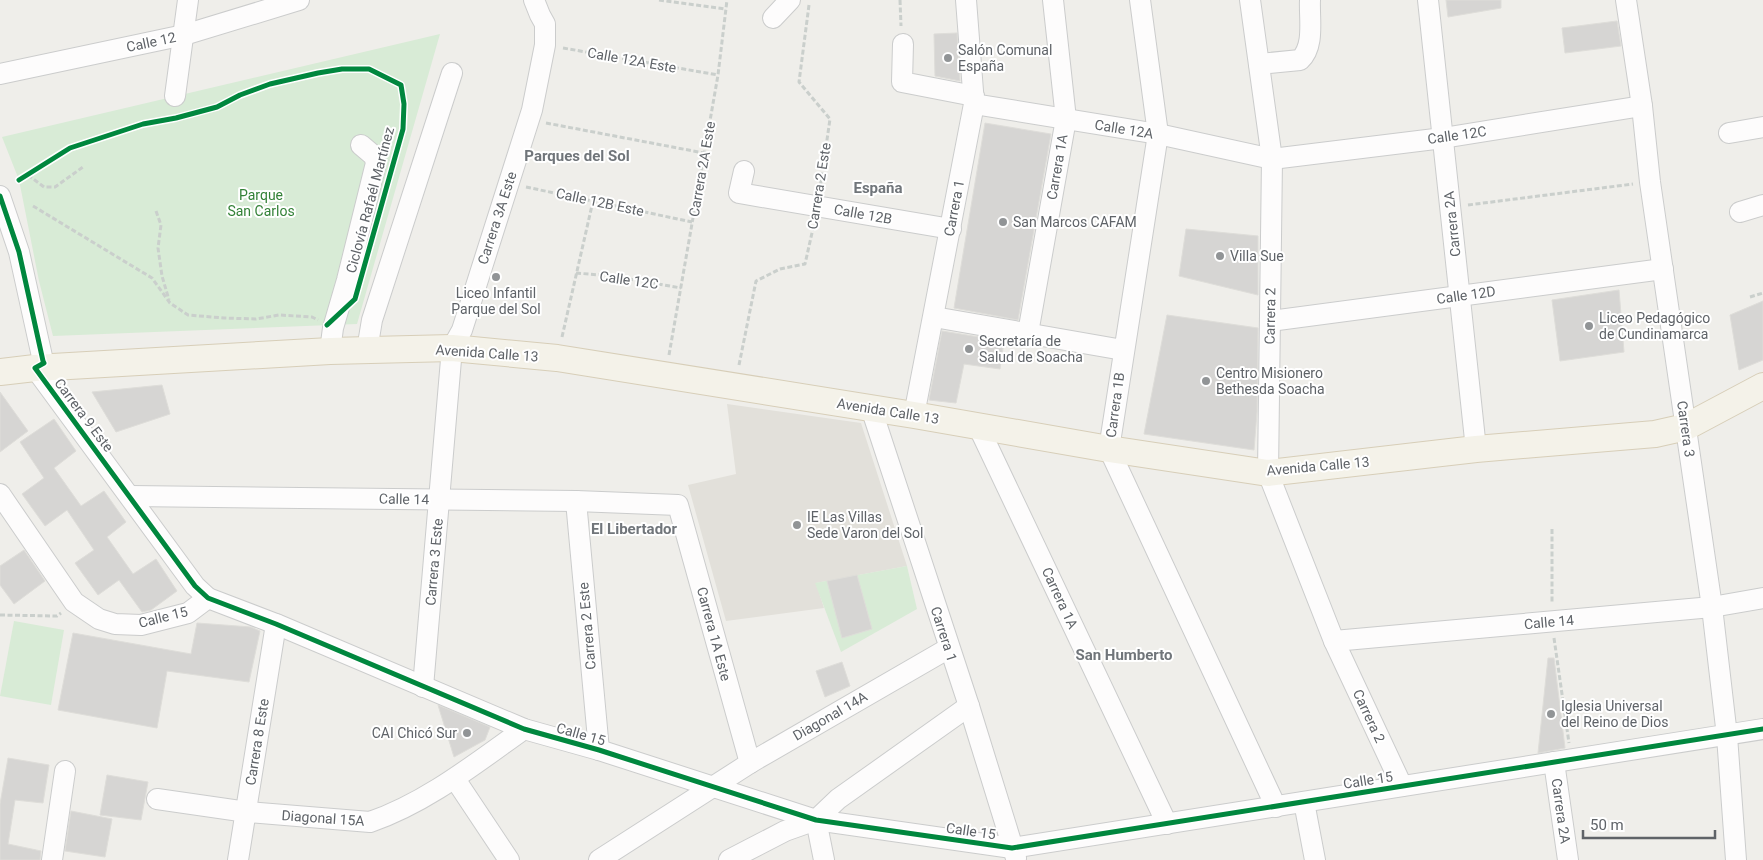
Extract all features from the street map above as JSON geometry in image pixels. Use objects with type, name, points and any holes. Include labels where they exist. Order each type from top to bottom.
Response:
[{"type":"main road","name":"Avenida Calle 13","points":[[0,372],[35,368],[330,351],[452,348],[557,358],[914,415],[1109,449],[1268,473],[1476,449],[1656,434],[1686,427],[1763,386]]},
{"type":"street","points":[[175,96],[188,0]]},
{"type":"street","name":"Calle 12","points":[[0,74],[184,35],[299,0]]},
{"type":"street","name":"Carrera 3A Este","points":[[452,348],[462,330],[530,116],[545,45],[545,24],[534,0]]},
{"type":"street","points":[[773,18],[790,0]]},
{"type":"street","name":"Carrera 1","points":[[914,415],[951,229],[974,100],[966,0]]},
{"type":"street","name":"Carrera 1A","points":[[1028,334],[1066,119],[1052,0]]},
{"type":"street","name":"Carrera 1B","points":[[1140,0],[1158,134],[1109,449],[1276,807]]},
{"type":"street","name":"Carrera 2","points":[[1250,0],[1272,159],[1268,473],[1334,641],[1402,786]]},
{"type":"street","points":[[1259,64],[1300,60],[1308,52],[1310,0]]},
{"type":"street","name":"Carrera 2A","points":[[1428,0],[1476,449]]},
{"type":"street","name":"Carrera 3","points":[[1626,0],[1642,106],[1650,182],[1712,606],[1727,736],[1736,860]]},
{"type":"street","name":"Calle 12A","points":[[903,44],[902,82],[974,100],[1066,119],[1158,134],[1272,159]]},
{"type":"street","points":[[367,350],[372,320],[452,73]]},
{"type":"street","name":"Calle 12C","points":[[1272,159],[1443,138],[1642,106]]},
{"type":"street","points":[[1729,133],[1763,127]]},
{"type":"street","points":[[330,351],[331,320],[347,280],[376,163],[374,156],[361,145]]},
{"type":"street","name":"Calle 12B","points":[[744,171],[739,194],[951,229]]},
{"type":"street","points":[[0,196],[19,252],[44,361],[44,363],[35,368]]},
{"type":"street","points":[[1740,212],[1763,205]]},
{"type":"street","name":"Calle 12D","points":[[1270,321],[1663,269]]},
{"type":"street","points":[[934,316],[1123,350]]},
{"type":"street","name":"Carrera 3 Este","points":[[423,687],[452,348]]},
{"type":"street","name":"Carrera 9 Este","points":[[35,368],[195,586],[208,598]]},
{"type":"street","name":"Carrera 1","points":[[871,408],[969,706],[1014,854]]},
{"type":"street","name":"Carrera 1A","points":[[978,426],[1166,824]]},
{"type":"street","points":[[0,494],[74,602]]},
{"type":"street","name":"Calle 14","points":[[130,496],[576,501],[678,505]]},
{"type":"street","name":"Carrera 2 Este","points":[[576,501],[599,750]]},
{"type":"street","name":"Carrera 1A Este","points":[[678,505],[750,763]]},
{"type":"street","name":"Calle 15","points":[[74,602],[99,619],[115,624],[141,625],[188,614],[208,598],[276,624],[524,729],[599,750],[816,820],[1014,854],[1166,824],[1763,729]]},
{"type":"street","name":"Calle 14","points":[[1334,641],[1712,606],[1763,598]]},
{"type":"street","name":"Carrera 8 Este","points":[[238,860],[276,624]]},
{"type":"street","name":"Diagonal 14A","points":[[599,860],[750,763],[949,648]]},
{"type":"street","points":[[729,860],[785,831],[816,820],[838,799],[969,706]]},
{"type":"street","name":"Diagonal 15A","points":[[157,799],[247,812],[370,822],[387,816],[455,778],[524,729]]},
{"type":"street","name":"Carrera 2A","points":[[1562,760],[1568,860]]},
{"type":"street","points":[[52,860],[65,771]]},
{"type":"street","points":[[455,778],[509,860]]},
{"type":"street","points":[[1304,802],[1315,860]]},
{"type":"street","points":[[816,820],[824,860]]},
{"type":"path","points":[[659,0],[726,9]]},
{"type":"path","points":[[900,0],[903,44]]},
{"type":"path","points":[[530,116],[552,124],[704,153]]},
{"type":"path","points":[[36,170],[26,176],[44,187],[55,187],[83,167]]},
{"type":"path","points":[[1450,208],[1650,182]]},
{"type":"path","points":[[565,322],[593,201]]},
{"type":"path","points":[[33,206],[152,278],[170,303],[188,315],[256,319],[280,315],[331,320]]},
{"type":"path","points":[[156,211],[161,225],[158,248],[162,276],[170,303]]},
{"type":"path","points":[[1750,297],[1763,293]]},
{"type":"path","points":[[0,615],[56,616],[74,602]]},
{"type":"shaded area","name":"IE Las Villas Sede Varon del Sol","points":[[727,404],[861,423],[907,566],[816,583],[824,608],[726,621],[688,485],[736,474]]},
{"type":"green space","name":"Parque San Carlos","points":[[440,34],[357,324],[53,336],[39,281],[19,180],[2,137]]},
{"type":"green space","points":[[907,566],[917,609],[841,652],[815,583]]},
{"type":"green space","points":[[14,621],[64,630],[51,705],[0,696]]},
{"type":"building","points":[[1446,0],[1501,0],[1501,8],[1448,17]]},
{"type":"building","points":[[1617,21],[1621,46],[1565,53],[1562,28]]},
{"type":"building","name":"Salón Comunal España","points":[[957,33],[960,81],[935,76],[934,34]]},
{"type":"building","name":"San Marcos CAFAM","points":[[985,123],[1051,134],[1018,320],[954,308]]},
{"type":"building","name":"Villa Sue","points":[[1186,229],[1258,236],[1258,295],[1179,276]]},
{"type":"building","name":"Liceo Pedagógico de Cundinamarca","points":[[1619,290],[1624,352],[1560,361],[1552,300]]},
{"type":"building","points":[[1763,301],[1763,360],[1739,370],[1730,315]]},
{"type":"building","name":"Centro Misionero Bethesda Soacha","points":[[1167,315],[1258,328],[1257,412],[1254,450],[1144,434]]},
{"type":"building","name":"Secretaría de Salud de Soacha","points":[[942,331],[1004,341],[1000,369],[964,364],[956,403],[929,400]]},
{"type":"building","points":[[162,385],[170,414],[116,432],[92,392]]},
{"type":"building","points":[[0,392],[28,431],[0,452]]},
{"type":"building","points":[[54,419],[76,451],[54,468],[81,506],[104,491],[126,522],[107,537],[133,574],[156,559],[177,591],[151,610],[142,612],[119,580],[98,595],[75,563],[94,550],[67,510],[45,526],[22,494],[44,478],[20,442]]},
{"type":"building","points":[[24,550],[45,581],[14,604],[0,585],[0,566]]},
{"type":"building","points":[[857,575],[872,629],[842,638],[827,581]]},
{"type":"building","points":[[197,623],[251,627],[260,631],[249,682],[167,671],[157,728],[58,710],[73,633],[191,654]]},
{"type":"building","name":"Iglesia Universal del Reino de Dios","points":[[1548,658],[1554,658],[1565,748],[1538,753]]},
{"type":"building","points":[[842,662],[850,686],[825,697],[816,671]]},
{"type":"building","name":"CAI Chicó Sur","points":[[438,705],[490,727],[485,740],[454,757]]},
{"type":"building","points":[[8,758],[49,765],[43,803],[15,800],[8,844],[41,851],[40,860],[0,860],[0,804]]},
{"type":"building","points":[[107,775],[148,782],[141,820],[100,815]]},
{"type":"building","points":[[71,811],[112,819],[105,857],[65,851]]},
{"type":"cycle path","name":"Ciclovía Rafaél Martínez","points":[[19,180],[70,148],[143,124],[176,118],[217,107],[240,95],[270,84],[342,69],[369,69],[401,85],[404,104],[403,129],[355,299],[327,325]]},
{"type":"cycle path","points":[[0,196],[19,252],[44,363],[35,368],[195,586],[208,598],[276,624],[524,729],[599,750],[816,820],[1012,848],[1763,729]]},
{"type":"place","name":"Salón Comunal España","points":[[948,58]]},
{"type":"place","name":"San Marcos CAFAM","points":[[1003,222]]},
{"type":"place","name":"Villa Sue","points":[[1220,256]]},
{"type":"place","name":"Liceo Infantil Parque del Sol","points":[[496,277]]},
{"type":"place","name":"Liceo Pedagógico de Cundinamarca","points":[[1589,326]]},
{"type":"place","name":"Secretaría de Salud de Soacha","points":[[969,349]]},
{"type":"place","name":"Centro Misionero Bethesda Soacha","points":[[1206,381]]},
{"type":"place","name":"IE Las Villas Sede Varon del Sol","points":[[797,525]]},
{"type":"place","name":"Iglesia Universal del Reino de Dios","points":[[1551,714]]},
{"type":"place","name":"CAI Chicó Sur","points":[[467,733]]},
{"type":"district","name":"Parques del Sol","points":[[577,156]]},
{"type":"district","name":"España","points":[[878,188]]},
{"type":"district","name":"El Libertador","points":[[634,529]]},
{"type":"district","name":"San Humberto","points":[[1124,655]]}]
